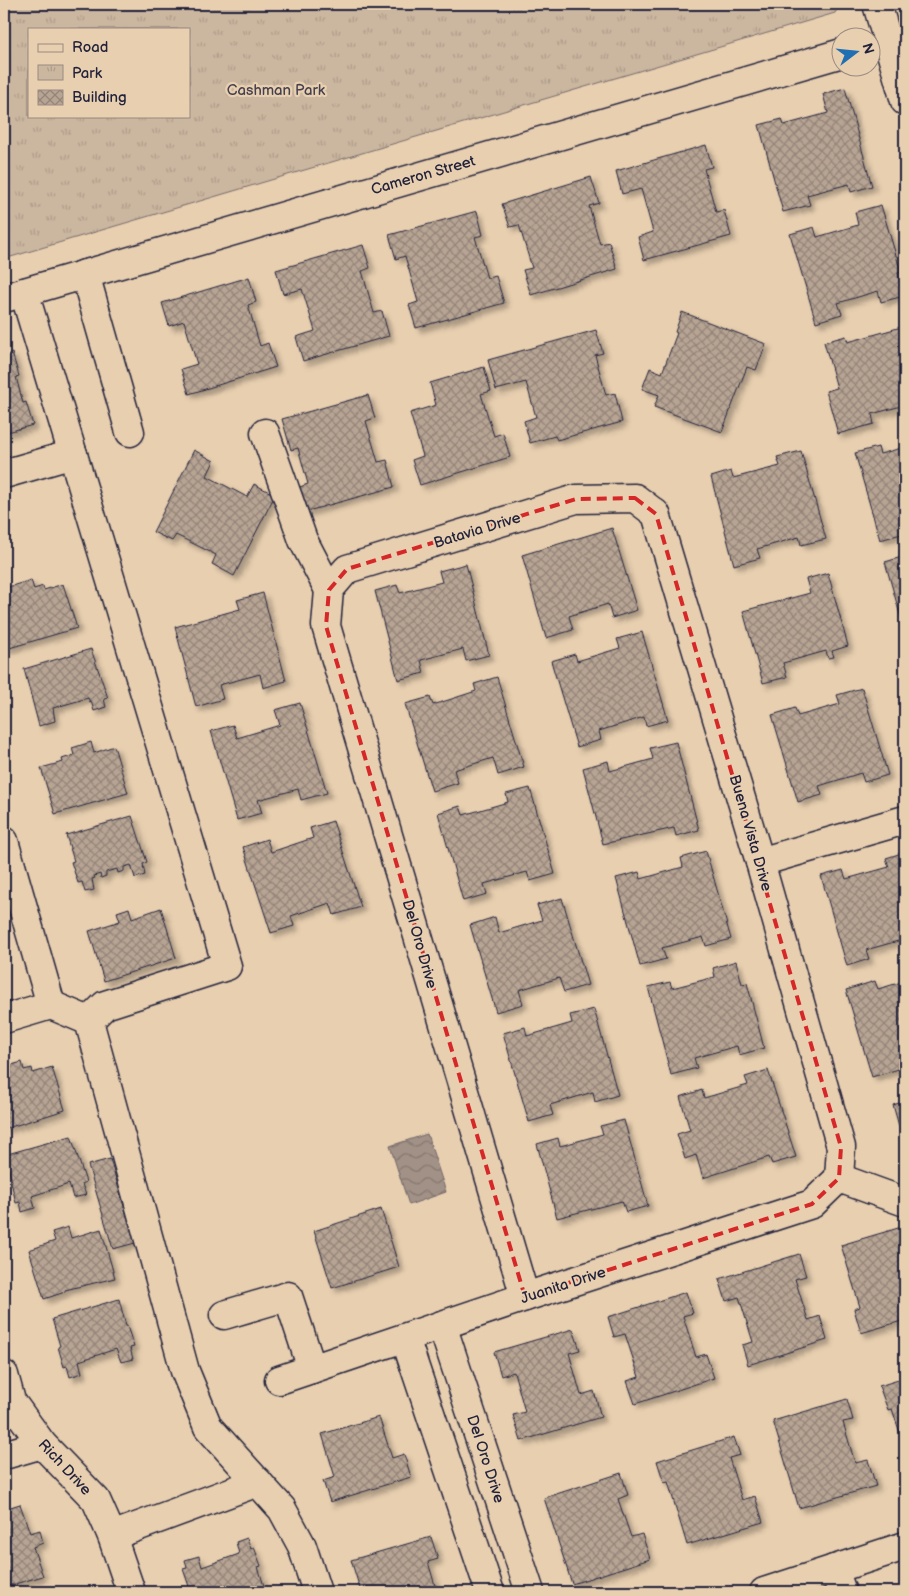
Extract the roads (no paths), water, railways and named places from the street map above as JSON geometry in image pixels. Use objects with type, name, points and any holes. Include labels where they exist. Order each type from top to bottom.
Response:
[{"type":"street","points":[[877,4],[879,28]]},
{"type":"street","points":[[882,47],[905,101]]},
{"type":"street","name":"Cameron Street","points":[[14,295],[832,56]]},
{"type":"street","points":[[85,274],[130,432]]},
{"type":"street","points":[[14,295],[73,454],[228,966],[105,1005],[89,1021]]},
{"type":"street","points":[[265,433],[303,540],[329,590]]},
{"type":"street","points":[[4,474],[73,454]]},
{"type":"street","name":"Batavia Drive","points":[[329,590],[347,569],[576,499],[636,498]]},
{"type":"street","name":"Buena Vista Drive","points":[[636,498],[656,514],[760,862],[841,1147],[839,1178]]},
{"type":"street","name":"Del Oro Drive","points":[[329,590],[326,626],[525,1297]]},
{"type":"street","points":[[760,862],[905,820]]},
{"type":"street","points":[[4,841],[51,1005]]},
{"type":"street","points":[[4,1019],[51,1005],[89,1021]]},
{"type":"street","points":[[89,1021],[185,1371],[208,1427],[282,1509],[302,1546],[317,1592]]},
{"type":"street","points":[[839,1178],[905,1202]]},
{"type":"street","name":"Juanita Drive","points":[[279,1380],[525,1297],[812,1204],[839,1178]]},
{"type":"street","points":[[224,1315],[288,1296],[312,1369]]},
{"type":"street","name":"Del Oro Drive","points":[[442,1325],[530,1592]]},
{"type":"street","points":[[405,1338],[490,1592]]},
{"type":"street","name":"Rich Drive","points":[[4,1374],[11,1401],[42,1444],[96,1500],[112,1536],[130,1592]]},
{"type":"street","points":[[4,1455],[42,1444]]},
{"type":"street","points":[[112,1536],[258,1482]]},
{"type":"street","points":[[764,1592],[838,1580],[905,1546]]},
{"type":"water","points":[[427,1134],[446,1192],[409,1205],[390,1146]]},
{"type":"park label","name":"Cashman Park","points":[[276,90]]}]
